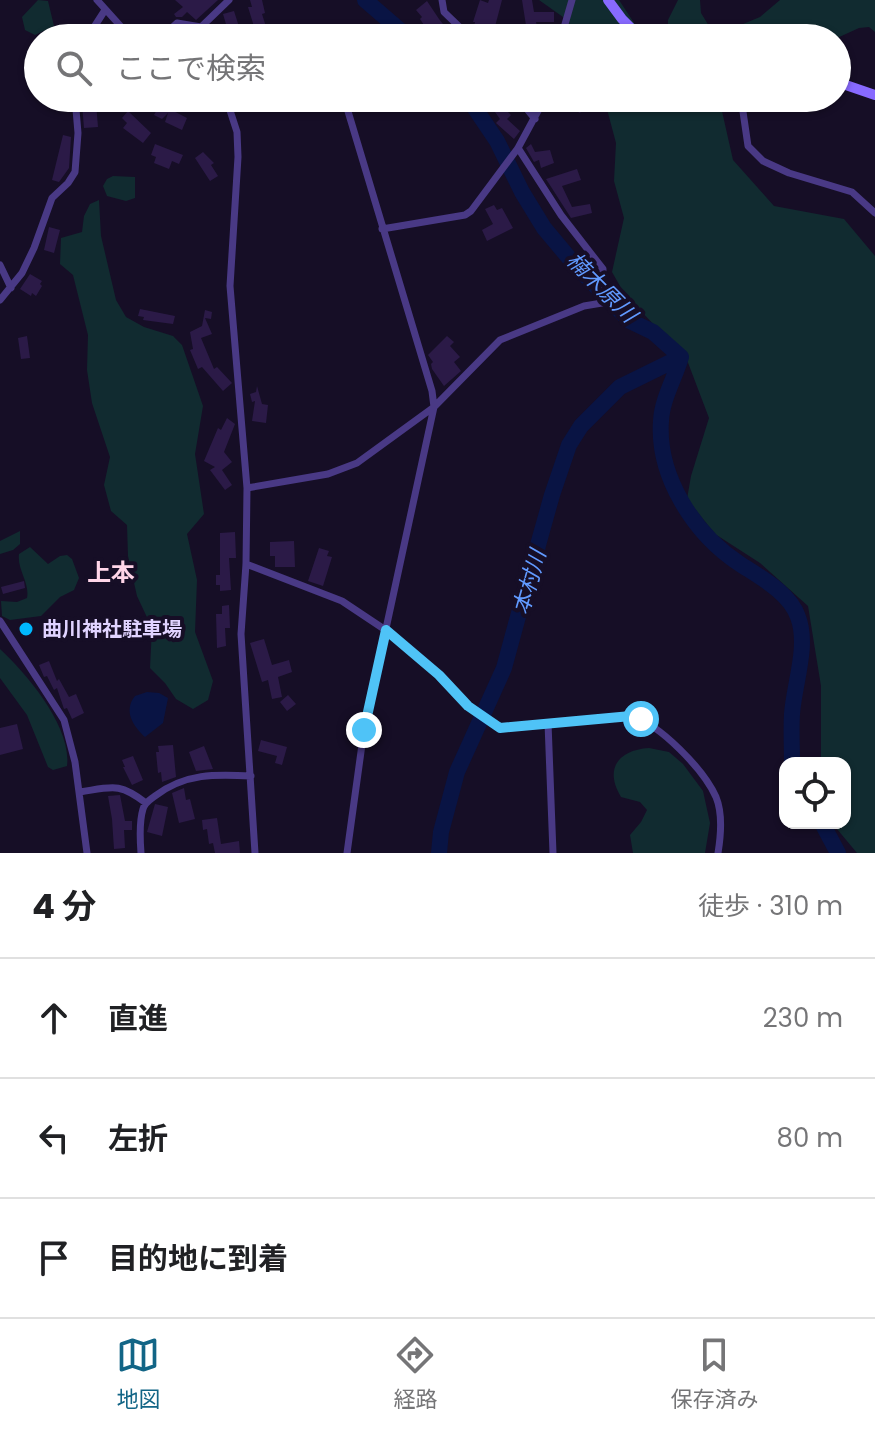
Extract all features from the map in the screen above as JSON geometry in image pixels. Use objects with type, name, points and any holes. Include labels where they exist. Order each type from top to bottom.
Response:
[{"type":"street","points":[[97,0],[120,24]]},
{"type":"street","points":[[204,24],[229,0]]},
{"type":"street","points":[[442,0],[444,12],[456,24]]},
{"type":"street","points":[[565,24],[572,0]]},
{"type":"street","points":[[608,0],[627,24]]},
{"type":"street","points":[[96,24],[105,10]]},
{"type":"street","points":[[851,87],[875,95]]},
{"type":"street","points":[[0,300],[22,273],[52,198],[75,172],[76,112]]},
{"type":"street","points":[[231,112],[237,132],[238,157],[230,286],[247,488],[241,634],[255,853]]},
{"type":"street","points":[[347,853],[364,730],[434,407],[432,391],[348,112]]},
{"type":"street","points":[[529,112],[535,119]]},
{"type":"street","points":[[382,229],[465,215],[516,150],[538,112]]},
{"type":"street","points":[[743,112],[748,146],[763,161],[789,173],[852,192],[875,213]]},
{"type":"street","points":[[247,488],[328,474],[357,463],[434,407],[500,340],[584,306],[602,303],[603,269],[516,150]]},
{"type":"street","points":[[0,265],[11,288]]},
{"type":"street","points":[[246,564],[342,601],[386,630],[439,675],[468,706],[500,728],[631,716],[641,719],[683,752],[716,797],[720,817],[718,853]]},
{"type":"street","points":[[0,621],[64,720],[73,751],[87,853]]},
{"type":"street","points":[[548,723],[553,853]]},
{"type":"street","points":[[141,853],[142,811],[146,803],[186,778],[251,776]]},
{"type":"street","points":[[80,792],[118,787],[129,789],[146,803]]},
{"type":"green space","points":[[38,0],[48,1],[54,24],[24,26],[22,17]]},
{"type":"green space","points":[[539,0],[619,0],[635,24],[570,24]]},
{"type":"green space","points":[[678,0],[700,0],[701,13],[708,24],[668,24]]},
{"type":"green space","points":[[780,0],[875,0],[875,32],[869,27],[851,32],[851,24],[743,24],[760,17]]},
{"type":"green space","points":[[608,112],[722,112],[733,160],[774,206],[844,219],[875,256],[875,853],[857,853],[837,829],[851,829],[851,757],[821,757],[821,686],[808,606],[760,563],[715,534],[687,499],[709,418],[687,360],[624,293],[612,272],[624,218],[614,181],[616,143]]},
{"type":"green space","points":[[113,176],[135,177],[135,198],[126,201],[107,196],[103,186]]},
{"type":"green space","points":[[99,200],[101,236],[116,300],[126,317],[144,327],[173,336],[182,345],[203,406],[195,454],[204,514],[187,534],[197,580],[195,632],[213,681],[208,700],[193,709],[176,699],[150,668],[152,628],[137,596],[128,556],[127,525],[111,511],[104,485],[110,457],[92,403],[87,370],[88,335],[73,275],[60,264],[61,238],[82,232],[84,216],[90,204]]},
{"type":"green space","points":[[20,531],[20,544],[0,554],[0,541]]},
{"type":"green space","points":[[30,547],[48,564],[67,555],[72,559],[79,578],[74,590],[60,597],[41,616],[10,620],[2,616],[1,601],[17,602],[27,598],[19,554]]},
{"type":"green space","points":[[0,649],[46,702],[62,735],[67,766],[53,770],[48,767],[27,715],[0,678]]},
{"type":"green space","points":[[649,748],[669,752],[683,764],[703,791],[710,823],[705,853],[633,853],[630,835],[647,810],[640,802],[621,797],[614,770],[622,757]]},
{"type":"shaded area","points":[[147,692],[168,698],[163,723],[145,737],[133,723],[130,707],[135,696]]},
{"type":"building","points":[[175,0],[218,0],[196,20],[187,12],[182,17],[176,17],[174,14],[183,7]]},
{"type":"building","points":[[250,0],[262,0],[265,24],[253,24],[248,7],[252,7]]},
{"type":"building","points":[[480,0],[488,3],[489,0],[502,0],[496,24],[473,22]]},
{"type":"building","points":[[522,0],[532,0],[534,12],[554,12],[554,22],[526,24]]},
{"type":"building","points":[[427,1],[443,24],[423,24],[416,10]]},
{"type":"building","points":[[234,11],[238,24],[226,24],[223,14]]},
{"type":"building","points":[[83,112],[97,112],[98,127],[84,128]]},
{"type":"building","points":[[129,112],[151,133],[143,143],[123,128],[127,123],[122,118]]},
{"type":"building","points":[[156,112],[175,112],[187,118],[182,130],[165,122],[168,113],[162,119],[154,115]]},
{"type":"building","points":[[495,112],[511,115],[507,119],[520,131],[514,139],[496,123],[500,119]]},
{"type":"building","points":[[63,135],[71,137],[69,168],[59,182],[52,180]]},
{"type":"building","points":[[155,144],[183,155],[179,164],[172,161],[169,169],[154,163],[156,157],[151,155]]},
{"type":"building","points":[[531,144],[535,152],[550,150],[554,163],[541,168],[539,160],[534,162],[526,148]]},
{"type":"building","points":[[203,152],[214,163],[211,165],[218,176],[210,181],[195,158]]},
{"type":"building","points":[[577,169],[581,180],[562,186],[572,207],[590,204],[592,213],[571,218],[546,179]]},
{"type":"building","points":[[494,205],[497,210],[502,208],[513,228],[487,241],[482,230],[493,224],[485,209]]},
{"type":"building","points":[[49,227],[60,230],[54,253],[44,250]]},
{"type":"building","points":[[30,274],[42,281],[36,296],[20,289]]},
{"type":"building","points":[[140,309],[175,316],[173,324],[143,320],[144,317],[138,316]]},
{"type":"building","points":[[205,310],[212,312],[211,319],[205,318],[212,334],[201,338],[214,369],[217,367],[232,383],[223,391],[202,367],[198,369],[190,350],[193,349],[190,332],[202,326]]},
{"type":"building","points":[[27,336],[30,358],[21,359],[18,338]]},
{"type":"building","points":[[447,336],[454,342],[450,346],[460,357],[454,362],[461,371],[444,386],[432,369],[433,362],[428,355]]},
{"type":"building","points":[[257,386],[262,404],[268,405],[266,423],[252,421],[255,401],[252,402],[250,394],[256,392]]},
{"type":"building","points":[[227,418],[235,424],[224,452],[232,462],[222,470],[232,485],[225,490],[210,470],[215,467],[204,461],[218,428],[221,430]]},
{"type":"building","points":[[235,532],[236,558],[229,558],[231,590],[220,591],[220,585],[216,585],[216,575],[220,575],[220,533]]},
{"type":"building","points":[[294,541],[295,567],[275,567],[275,556],[270,556],[270,542]]},
{"type":"building","points":[[319,548],[329,551],[327,556],[332,557],[323,586],[308,581]]},
{"type":"building","points":[[24,581],[25,588],[3,594],[1,587]]},
{"type":"building","points":[[229,605],[230,628],[225,628],[226,646],[217,648],[216,614],[222,614],[222,606]]},
{"type":"building","points":[[264,639],[272,665],[289,660],[292,672],[278,677],[282,697],[272,699],[268,680],[262,682],[250,643]]},
{"type":"building","points":[[49,661],[57,681],[59,679],[69,697],[76,694],[84,713],[72,719],[67,708],[64,709],[57,688],[54,690],[39,665]]},
{"type":"building","points":[[288,695],[296,704],[287,711],[280,702]]},
{"type":"building","points":[[17,724],[23,749],[0,755],[0,728]]},
{"type":"building","points":[[261,740],[287,747],[282,765],[275,763],[277,756],[258,751]]},
{"type":"building","points":[[173,745],[176,777],[162,782],[156,752],[159,752],[158,746]]},
{"type":"building","points":[[204,746],[213,769],[196,771],[189,752]]},
{"type":"building","points":[[133,756],[143,780],[132,785],[122,760]]},
{"type":"building","points":[[184,788],[195,819],[179,823],[172,793]]},
{"type":"building","points":[[120,795],[125,821],[132,821],[132,830],[124,830],[125,848],[114,849],[108,796]]},
{"type":"building","points":[[155,804],[168,807],[162,836],[147,832]]},
{"type":"building","points":[[217,818],[221,844],[239,841],[240,853],[215,853],[213,843],[209,844],[202,820]]},
{"type":"waterway","name":"楠木原川","points":[[365,0],[393,24]]},
{"type":"waterway","name":"楠木原川","points":[[477,112],[497,141],[544,228],[630,321],[653,332],[681,357]]},
{"type":"waterway","name":"楠木原川","points":[[681,357],[662,413],[661,442],[665,462],[682,502],[708,537],[781,593],[798,617],[802,640],[792,714],[792,757]]},
{"type":"waterway","name":"本村川","points":[[439,853],[441,832],[457,772],[504,668],[569,445],[581,426],[620,387],[681,357]]},
{"type":"waterway","name":"楠木原川","points":[[825,829],[838,853]]},
{"type":"place","name":"曲川神社駐車場","points":[[26,629]]},
{"type":"district","name":"上本","points":[[111,573]]},
{"type":"route","points":[[364,730],[386,630],[439,675],[468,706],[500,728],[568,720],[631,716],[641,719]]}]
